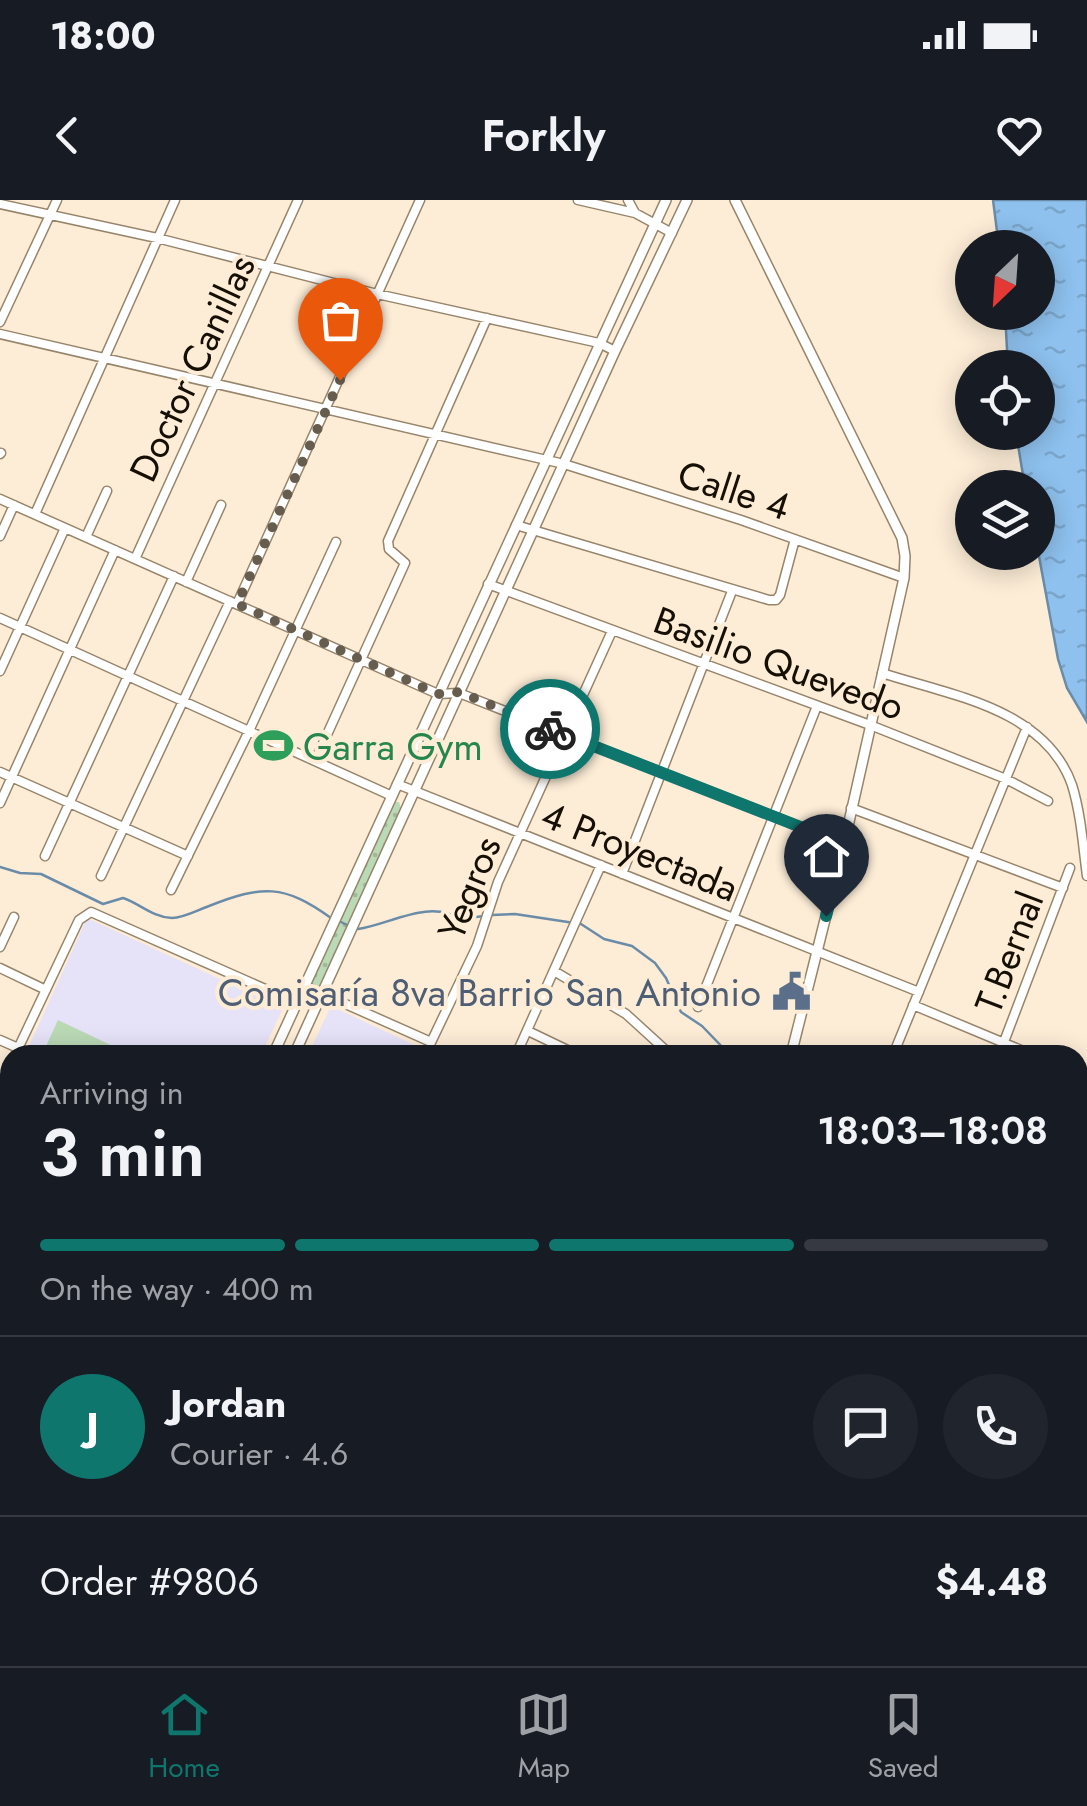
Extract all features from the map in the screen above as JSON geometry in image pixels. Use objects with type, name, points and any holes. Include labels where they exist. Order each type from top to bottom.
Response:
[{"type":"street","points":[[0,322],[57,200]]},
{"type":"street","points":[[35,514],[174,200]]},
{"type":"street","name":"Doctor Canillas","points":[[135,559],[298,200]]},
{"type":"street","points":[[101,876],[327,409],[420,200]]},
{"type":"street","points":[[578,200],[635,213],[672,233]]},
{"type":"street","points":[[628,200],[635,213]]},
{"type":"street","points":[[278,1045],[666,200]]},
{"type":"street","points":[[298,1045],[615,351],[688,200]]},
{"type":"street","points":[[735,200],[902,538],[906,556],[844,844],[793,1045]]},
{"type":"street","points":[[0,204],[599,343],[615,351]]},
{"type":"street","points":[[316,762],[405,562],[389,549],[388,541],[487,318]]},
{"type":"street","name":"Calle 4","points":[[0,334],[564,464],[904,578]]},
{"type":"street","points":[[86,537],[107,491]]},
{"type":"street","points":[[0,498],[438,694],[459,692],[844,844]]},
{"type":"street","points":[[0,536],[14,505]]},
{"type":"street","points":[[186,582],[221,505]]},
{"type":"street","points":[[516,525],[732,592],[776,600],[794,539]]},
{"type":"street","points":[[0,671],[65,528]]},
{"type":"street","points":[[171,890],[250,731],[336,542]]},
{"type":"street","points":[[0,803],[115,550]]},
{"type":"street","points":[[45,856],[174,576]]},
{"type":"street","name":"Basilio Quevedo","points":[[488,584],[870,725],[1006,778],[1048,801]]},
{"type":"street","points":[[622,874],[732,592]]},
{"type":"street","points":[[0,618],[392,796]]},
{"type":"street","name":"Yegros","points":[[430,1045],[477,946],[520,833],[612,631]]},
{"type":"street","points":[[882,673],[996,711],[1028,726],[1050,746],[1067,773],[1077,804],[1087,876]]},
{"type":"street","points":[[698,1007],[817,706]]},
{"type":"street","points":[[897,1045],[1028,726]]},
{"type":"street","points":[[0,772],[188,856]]},
{"type":"street","name":"4 Proyectada","points":[[397,784],[918,992]]},
{"type":"street","points":[[852,808],[1063,888]]},
{"type":"street","points":[[521,1045],[600,865]]},
{"type":"street","name":"T.Bernal","points":[[1004,1043],[1070,868]]},
{"type":"street","points":[[19,1045],[79,920],[91,912],[297,1002]]},
{"type":"street","points":[[0,947],[14,917]]},
{"type":"street","points":[[0,968],[46,990]]},
{"type":"street","points":[[554,971],[626,1014],[660,1045]]},
{"type":"street","points":[[305,986],[431,1042]]},
{"type":"street","points":[[913,1005],[1009,1045]]},
{"type":"street","points":[[528,1030],[558,1045]]},
{"type":"shaded area","points":[[87,918],[283,1008],[266,1045],[30,1045]]},
{"type":"shaded area","points":[[331,1006],[414,1045],[313,1045]]},
{"type":"green space","points":[[392,802],[399,802],[401,808],[321,986],[316,987],[311,982]]},
{"type":"green space","points":[[58,1020],[111,1045],[47,1045]]},
{"type":"water","points":[[993,200],[1087,200],[1087,722],[1067,688],[1058,659],[1042,570],[1055,570],[1055,470],[1022,470],[1019,450],[1055,450],[1055,350],[1007,350],[1006,330],[1055,330],[1055,230],[997,230]]},
{"type":"waterway","points":[[0,867],[41,874],[103,904],[123,898],[165,917],[181,917],[244,894],[272,891],[300,899],[331,918]]},
{"type":"waterway","points":[[358,929],[423,912],[448,913],[460,919],[484,916]]},
{"type":"waterway","points":[[492,915],[515,914],[581,924],[604,939],[632,946],[655,963],[681,1012],[720,1045]]},
{"type":"waterway","points":[[341,922],[347,925]]},
{"type":"way so far","points":[[340,380],[237,604],[438,694],[459,692],[550,729]]},
{"type":"place","name":"Garra Gym","points":[[273,746]]},
{"type":"place","name":"Comisaría 8va Barrio San Antonio","points":[[791,992]]},
{"type":"route","points":[[550,729],[844,844],[826,916]]}]
